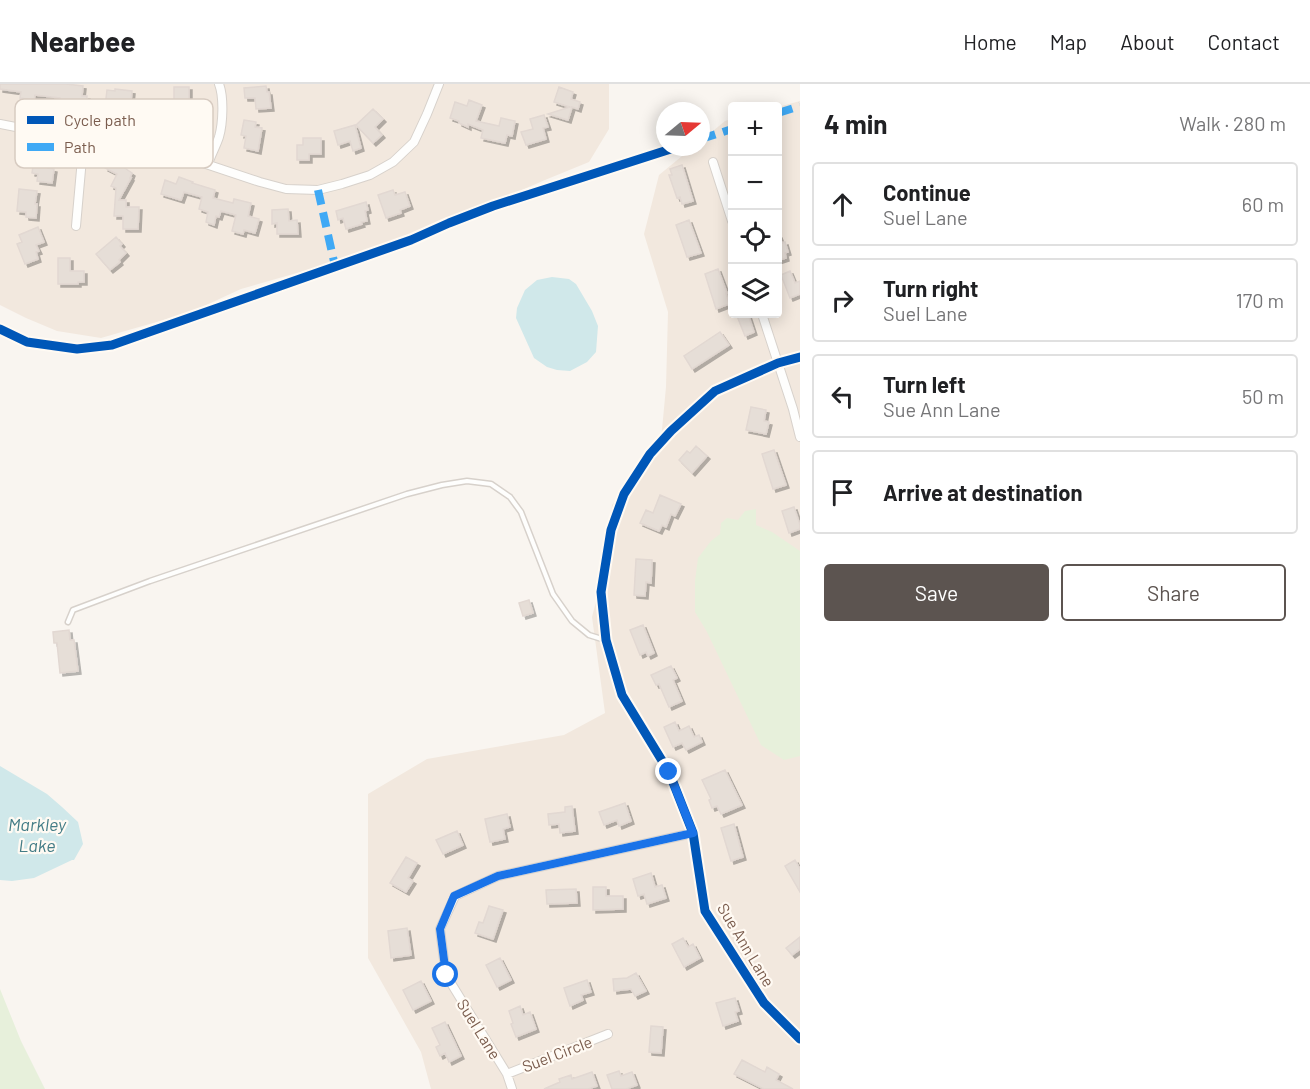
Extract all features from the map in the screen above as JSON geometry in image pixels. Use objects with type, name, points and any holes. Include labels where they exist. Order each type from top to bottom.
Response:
[{"type":"street","points":[[213,151],[219,135],[222,111],[219,84]]},
{"type":"street","points":[[213,166],[286,189],[318,190],[351,181],[393,162],[414,142],[439,84]]},
{"type":"street","points":[[0,124],[15,127]]},
{"type":"street","points":[[713,162],[728,210]]},
{"type":"street","points":[[76,226],[81,168]]},
{"type":"street","points":[[763,318],[800,437]]},
{"type":"street","name":"Sue Ann Lane","points":[[800,357],[778,363],[715,391],[671,431],[650,454],[624,494],[611,530],[601,592],[606,640],[622,694],[669,772],[693,833],[705,911],[764,1003],[800,1039]]},
{"type":"street","name":"Suel Lane","points":[[512,1089],[507,1074],[446,975],[440,929],[454,896],[498,876],[693,833]]},
{"type":"street","name":"Suel Circle","points":[[507,1074],[608,1034]]},
{"type":"lane","points":[[68,622],[73,610],[150,581],[407,494],[442,485],[467,482],[490,484],[510,497],[521,512],[553,594],[572,621],[589,635],[606,640]]},
{"type":"shaded area","points":[[0,84],[609,84],[609,129],[589,162],[367,257],[314,268],[241,289],[191,312],[101,338],[57,331],[0,305]]},
{"type":"shaded area","points":[[800,101],[800,1089],[431,1089],[421,1052],[368,958],[368,794],[427,759],[564,735],[605,713],[592,617],[604,570],[612,505],[661,440],[666,387],[668,312],[644,234],[659,175],[682,156],[710,156],[710,134],[728,120],[728,318],[782,318],[782,106]]},
{"type":"green space","points":[[756,509],[756,525],[772,532],[800,551],[800,756],[784,760],[761,745],[707,632],[695,612],[698,558],[711,541],[720,534],[721,523],[727,518],[738,520],[745,511]]},
{"type":"green space","points":[[0,989],[21,1041],[45,1089],[0,1089]]},
{"type":"water","points":[[552,277],[569,279],[576,284],[598,326],[596,352],[587,362],[570,371],[547,367],[534,358],[516,318],[517,308],[525,290],[537,280]]},
{"type":"water","name":"Markley Lake","points":[[0,766],[47,794],[78,822],[83,844],[74,860],[34,878],[0,880]]},
{"type":"building","points":[[0,84],[66,84],[83,86],[82,96],[87,96],[87,99],[60,99],[35,95],[34,99],[27,99],[20,98],[21,92],[0,89]]},
{"type":"building","points":[[266,86],[271,108],[256,109],[255,98],[245,98],[244,88]]},
{"type":"building","points":[[174,87],[189,87],[189,99],[174,99]]},
{"type":"building","points":[[559,87],[573,92],[571,99],[580,102],[578,109],[572,107],[568,120],[548,114],[570,107],[554,102]]},
{"type":"building","points":[[115,89],[132,91],[131,99],[106,99],[107,90],[115,91]]},
{"type":"building","points":[[469,100],[482,105],[476,121],[499,126],[501,118],[515,121],[512,136],[507,135],[505,143],[481,138],[483,130],[468,124],[468,127],[450,118],[455,102],[467,106]]},
{"type":"building","points":[[373,109],[383,119],[375,127],[382,135],[373,143],[356,125]]},
{"type":"building","points":[[544,115],[548,127],[543,128],[546,139],[526,145],[521,132],[533,129],[530,119]]},
{"type":"building","points":[[244,120],[256,122],[255,127],[262,128],[258,151],[244,148],[246,136],[241,135]]},
{"type":"building","points":[[355,125],[361,148],[353,151],[350,141],[338,145],[334,131]]},
{"type":"building","points":[[303,138],[321,138],[321,154],[309,154],[309,160],[297,160],[297,145],[303,145]]},
{"type":"building","points":[[682,165],[693,201],[682,204],[680,197],[677,198],[669,175],[672,175],[670,169]]},
{"type":"building","points":[[33,168],[54,169],[52,183],[37,181],[38,174],[32,173]]},
{"type":"building","points":[[105,168],[125,168],[132,173],[119,200],[126,200],[126,207],[139,207],[138,229],[123,229],[123,216],[114,216],[116,188],[111,186],[117,174]]},
{"type":"building","points":[[179,177],[215,190],[213,198],[233,203],[234,199],[251,203],[248,216],[259,219],[255,233],[244,230],[243,234],[232,231],[236,215],[221,211],[219,217],[216,216],[214,225],[206,222],[208,212],[199,209],[202,197],[184,192],[181,200],[161,194],[165,180],[176,184]]},
{"type":"building","points":[[19,189],[37,191],[36,218],[26,217],[26,212],[17,211]]},
{"type":"building","points":[[393,190],[395,195],[405,192],[410,206],[400,210],[401,213],[386,218],[378,195]]},
{"type":"building","points":[[366,202],[367,221],[346,229],[343,218],[338,220],[336,211]]},
{"type":"building","points":[[288,209],[289,221],[297,220],[298,234],[277,234],[277,223],[272,224],[272,210]]},
{"type":"building","points":[[689,220],[701,253],[687,257],[676,225]]},
{"type":"building","points":[[38,227],[44,242],[36,245],[39,251],[36,252],[38,259],[25,264],[17,244],[22,242],[19,235]]},
{"type":"building","points":[[116,237],[126,253],[110,270],[96,254]]},
{"type":"building","points":[[785,242],[788,252],[785,253],[786,258],[782,259],[782,243]]},
{"type":"building","points":[[58,258],[70,258],[70,271],[84,271],[84,282],[58,284]]},
{"type":"building","points":[[718,269],[727,293],[728,304],[716,309],[705,274]]},
{"type":"building","points":[[790,271],[795,283],[800,281],[800,294],[790,298],[782,275]]},
{"type":"building","points":[[738,318],[749,318],[754,332],[745,336]]},
{"type":"building","points":[[720,332],[729,345],[692,369],[684,356]]},
{"type":"building","points":[[751,407],[766,410],[764,421],[769,422],[766,434],[746,430]]},
{"type":"building","points":[[696,446],[707,456],[692,473],[679,460],[687,451],[690,453]]},
{"type":"building","points":[[774,450],[786,485],[773,489],[762,454]]},
{"type":"building","points":[[660,495],[681,504],[675,516],[671,514],[666,527],[662,525],[659,531],[640,523],[646,510],[653,513]]},
{"type":"building","points":[[794,507],[800,529],[789,533],[782,511]]},
{"type":"building","points":[[636,559],[652,560],[651,583],[646,582],[645,596],[634,595]]},
{"type":"building","points":[[529,600],[533,613],[523,616],[519,603]]},
{"type":"building","points":[[643,625],[654,653],[648,656],[646,652],[640,655],[630,630]]},
{"type":"building","points":[[69,630],[70,640],[74,640],[78,671],[60,673],[57,643],[54,643],[53,632]]},
{"type":"building","points":[[671,666],[677,678],[673,680],[682,701],[669,707],[659,684],[656,685],[651,675]]},
{"type":"building","points":[[675,722],[679,731],[689,726],[694,737],[699,735],[702,742],[686,750],[682,743],[673,747],[664,727]]},
{"type":"building","points":[[725,770],[742,805],[721,814],[717,806],[712,808],[709,800],[711,799],[702,780]]},
{"type":"building","points":[[625,803],[631,821],[619,826],[617,820],[604,825],[599,812]]},
{"type":"building","points":[[572,806],[575,831],[560,833],[559,824],[549,825],[548,814],[565,812],[565,807]]},
{"type":"building","points":[[507,814],[510,827],[503,829],[505,839],[490,842],[485,819]]},
{"type":"building","points":[[734,824],[743,857],[731,861],[721,828]]},
{"type":"building","points":[[457,831],[463,845],[443,854],[436,840]]},
{"type":"building","points":[[406,857],[417,863],[408,878],[413,881],[406,892],[390,883]]},
{"type":"building","points":[[795,860],[800,869],[800,892],[785,866]]},
{"type":"building","points":[[651,873],[655,887],[662,885],[666,898],[647,904],[644,894],[638,896],[633,879]]},
{"type":"building","points":[[593,887],[606,887],[606,896],[623,896],[623,909],[593,910]]},
{"type":"building","points":[[576,889],[577,903],[547,904],[546,890]]},
{"type":"building","points":[[489,906],[503,910],[493,939],[475,933],[479,922],[483,923]]},
{"type":"building","points":[[407,928],[411,955],[391,958],[388,931]]},
{"type":"building","points":[[800,937],[800,949],[792,955],[786,948]]},
{"type":"building","points":[[683,938],[688,947],[693,944],[700,958],[684,967],[672,944]]},
{"type":"building","points":[[500,958],[511,980],[497,987],[486,965]]},
{"type":"building","points":[[636,973],[646,991],[635,996],[631,989],[614,991],[613,979],[627,978]]},
{"type":"building","points":[[587,980],[591,992],[581,995],[583,1000],[570,1006],[564,988]]},
{"type":"building","points":[[421,981],[431,1001],[413,1010],[403,990]]},
{"type":"building","points":[[735,998],[739,1011],[735,1012],[738,1021],[723,1026],[716,1003]]},
{"type":"building","points":[[520,1006],[523,1015],[530,1012],[536,1029],[516,1037],[509,1011]]},
{"type":"building","points":[[445,1022],[461,1056],[449,1062],[445,1053],[440,1056],[436,1047],[440,1045],[432,1028]]},
{"type":"building","points":[[651,1026],[663,1027],[661,1053],[649,1052]]},
{"type":"building","points":[[742,1060],[765,1072],[767,1067],[779,1074],[776,1080],[793,1089],[764,1089],[734,1074]]},
{"type":"building","points":[[619,1071],[621,1076],[632,1072],[637,1085],[626,1089],[612,1089],[607,1075]]},
{"type":"building","points":[[592,1072],[597,1086],[588,1089],[544,1089],[560,1082],[559,1079],[571,1075],[572,1079]]},
{"type":"marked path","points":[[782,112],[800,106]]},
{"type":"marked path","points":[[710,136],[728,130]]},
{"type":"marked path","points":[[318,190],[335,266]]},
{"type":"cycle path","points":[[0,329],[27,342],[77,349],[112,345],[411,240],[493,206],[656,154]]},
{"type":"cycle path","points":[[800,357],[778,363],[715,391],[671,431],[650,454],[624,494],[611,530],[601,592],[606,640],[622,695],[669,772],[693,833],[705,911],[764,1003],[800,1039]]},
{"type":"route","points":[[446,975],[440,929],[454,896],[498,876],[693,833],[669,772]]}]
